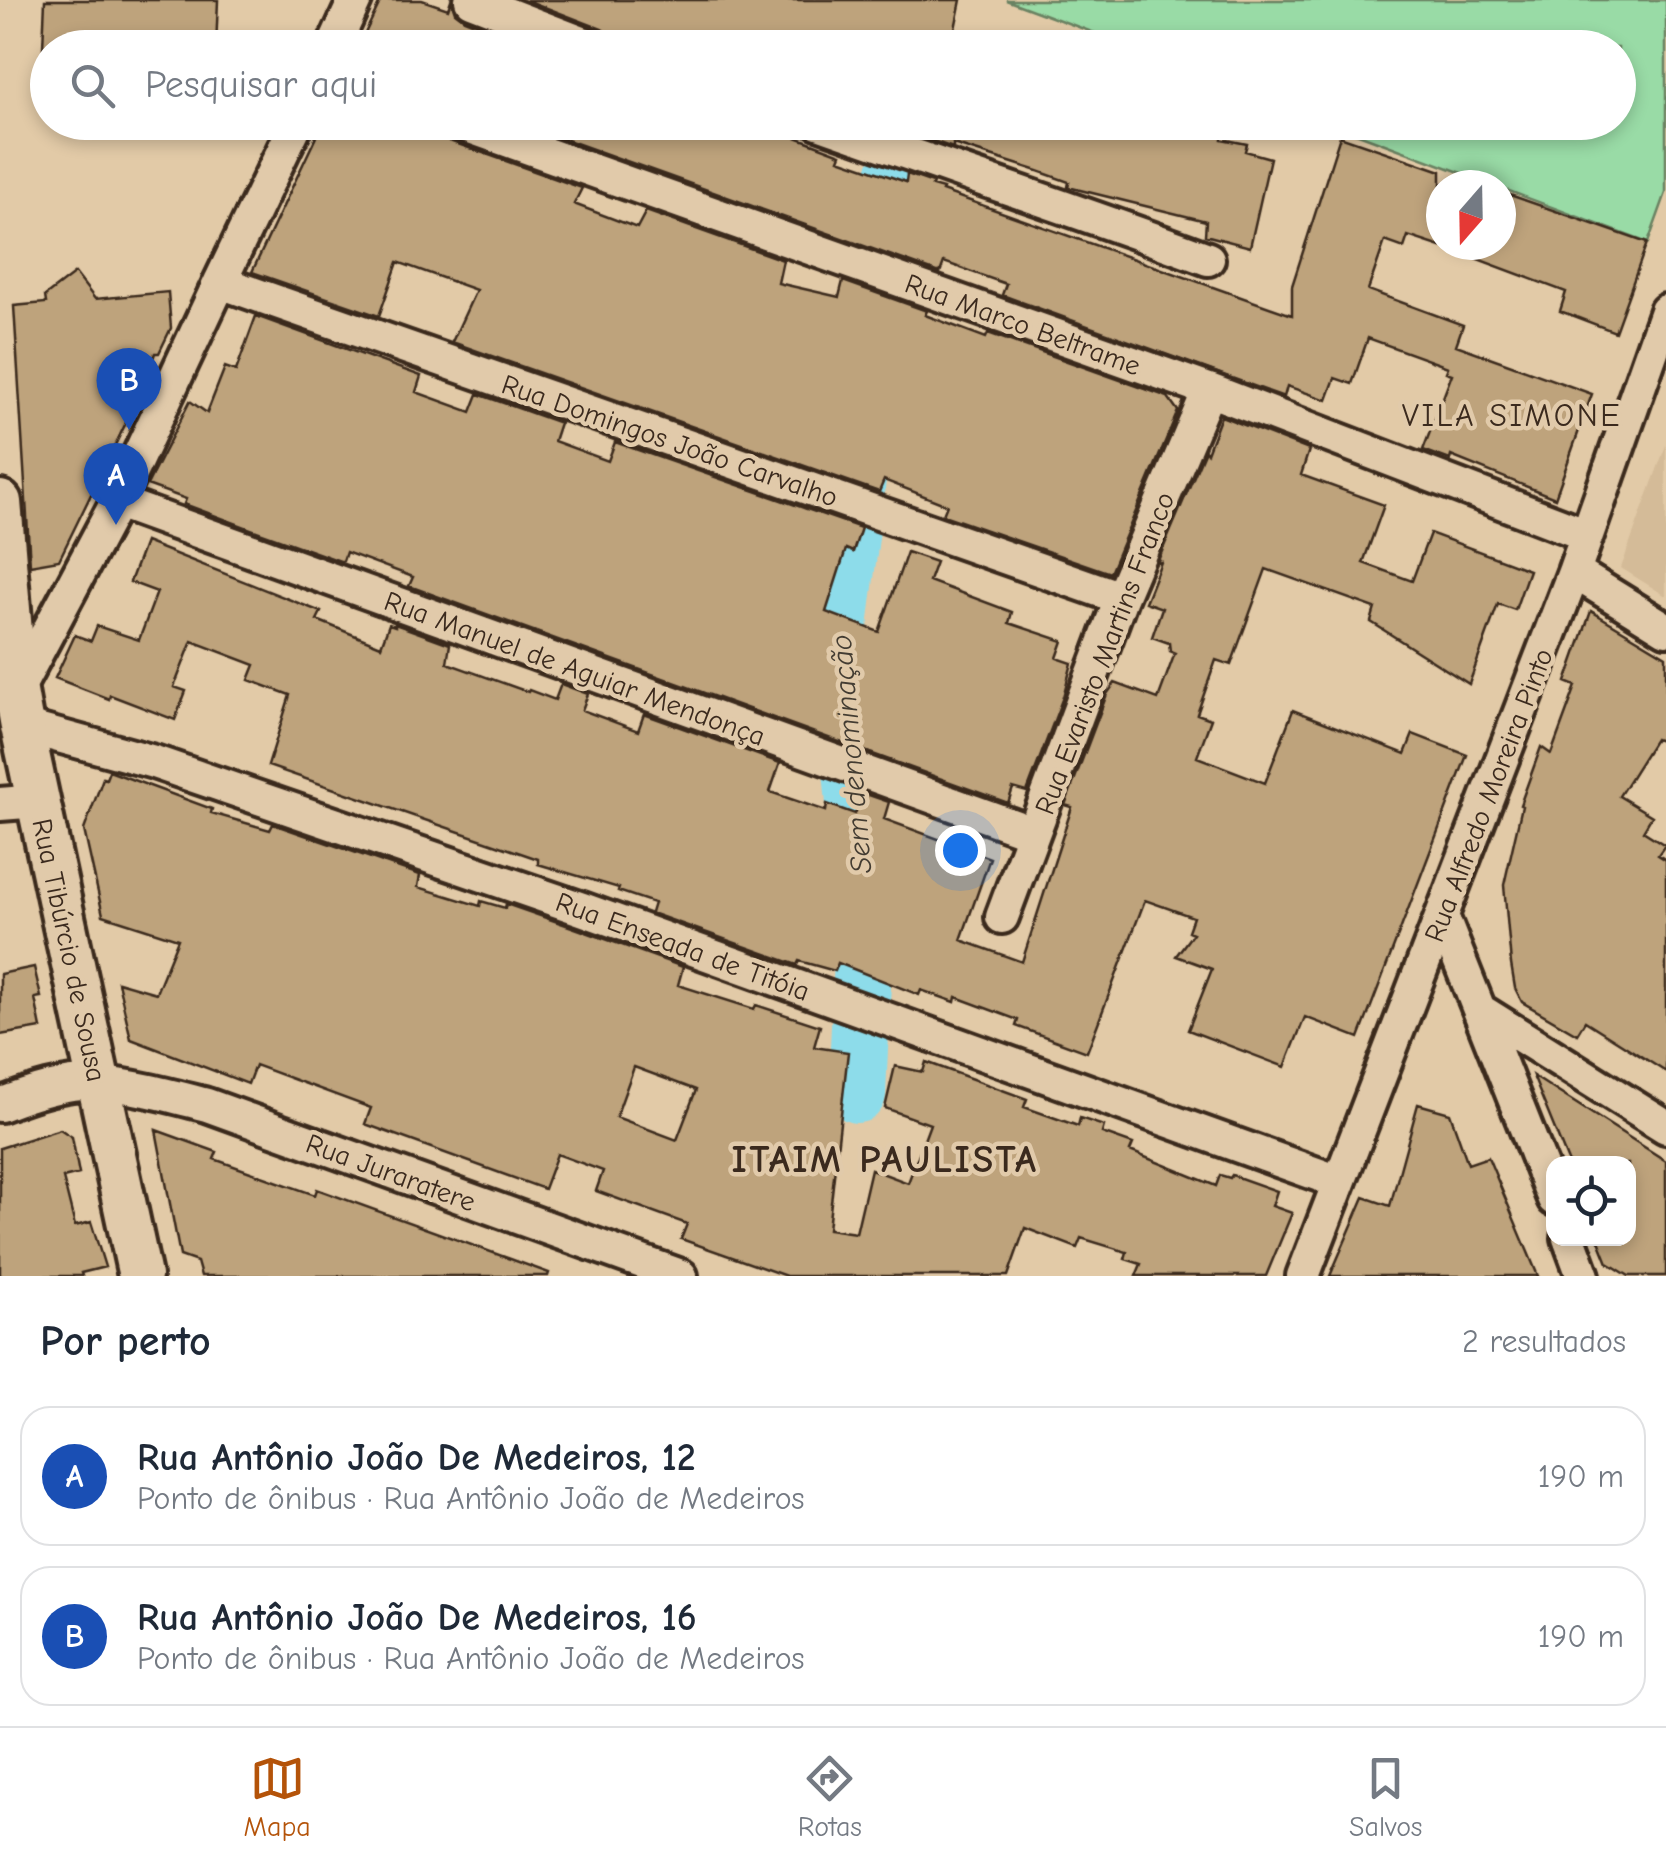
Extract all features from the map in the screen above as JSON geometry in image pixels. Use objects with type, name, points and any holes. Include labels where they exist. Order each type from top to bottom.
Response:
[{"type":"main road","name":"Rua Tibúrcio de Sousa","points":[[0,502],[19,709],[19,803],[98,1083],[140,1276]]},
{"type":"street","points":[[341,30],[355,0]]},
{"type":"street","points":[[471,0],[549,30]]},
{"type":"street","points":[[19,709],[289,140]]},
{"type":"street","name":"Rua Marco Beltrame","points":[[507,140],[1209,390],[1587,535]]},
{"type":"street","points":[[868,140],[1208,259]]},
{"type":"street","name":"Rua Domingos João Carvalho","points":[[220,282],[1121,598]]},
{"type":"street","name":"Rua Alfredo Moreira Pinto","points":[[1302,1276],[1574,572],[1666,311]]},
{"type":"street","name":"Rua Evaristo Martins Franco","points":[[1002,917],[1121,598],[1209,390]]},
{"type":"street","name":"Rua Manuel de Aguiar Mendonça","points":[[117,502],[1033,834]]},
{"type":"street","points":[[1574,572],[1666,629]]},
{"type":"street","name":"Rua Enseada de Titóia","points":[[19,709],[154,762],[563,903],[1339,1182]]},
{"type":"street","points":[[1442,916],[1546,1178]]},
{"type":"street","points":[[1481,1010],[1666,1127]]},
{"type":"street","name":"Rua Juraratere","points":[[0,1105],[62,1085],[98,1083],[169,1095],[207,1105],[681,1276]]},
{"type":"street","points":[[1572,1246],[1583,1276]]},
{"type":"shaded area","points":[[1666,445],[1666,596],[1621,568]]},
{"type":"green space","points":[[1006,0],[1666,0],[1666,193],[1648,243],[1516,194],[1516,170],[1454,170],[1374,140],[1636,140],[1636,30],[1086,30]]},
{"type":"building","points":[[45,0],[218,0],[217,30],[44,30]]},
{"type":"building","points":[[381,0],[422,0],[448,9],[451,0],[455,12],[464,19],[492,30],[367,30]]},
{"type":"building","points":[[526,0],[961,0],[955,30],[602,29]]},
{"type":"building","points":[[314,140],[448,140],[582,188],[574,204],[637,228],[646,211],[783,260],[778,283],[839,297],[843,281],[927,311],[925,315],[986,338],[988,333],[1168,397],[1178,411],[1110,573],[943,515],[947,505],[884,480],[879,492],[452,342],[476,290],[398,262],[379,316],[252,272]]},
{"type":"building","points":[[567,140],[804,140],[841,154],[839,159],[906,182],[907,174],[933,183],[942,191],[1292,315],[1292,286],[1339,140],[1352,140],[1438,170],[1426,170],[1426,242],[1408,236],[1404,248],[1385,241],[1368,290],[1463,325],[1456,345],[1592,394],[1555,498],[1451,456],[1450,460],[1423,450],[1452,374],[1446,372],[1448,367],[1368,338],[1352,384],[1335,378],[1327,400],[1287,386],[1284,397],[1002,295],[1006,284],[944,262],[940,273]]},
{"type":"building","points":[[930,140],[1227,140],[1247,144],[1245,151],[1270,158],[1250,247],[1205,235],[1206,221],[1068,187],[1069,182],[1038,171],[953,144],[953,148]]},
{"type":"building","points":[[1516,197],[1647,243],[1615,332],[1560,311],[1566,292],[1480,260],[1516,260]]},
{"type":"building","points":[[75,273],[95,299],[168,292],[171,328],[159,353],[155,353],[141,392],[59,560],[30,565],[14,306],[46,303],[45,296]]},
{"type":"building","points":[[256,316],[421,376],[416,392],[471,412],[478,394],[560,423],[554,441],[608,461],[615,442],[861,528],[853,552],[846,549],[826,612],[879,632],[907,552],[936,562],[929,581],[1012,612],[1009,623],[1063,641],[1057,658],[1072,663],[1027,792],[1013,788],[1008,803],[409,586],[413,577],[346,552],[340,561],[184,504],[186,499],[147,485],[190,401],[207,413],[225,367],[236,371]]},
{"type":"building","points":[[1221,416],[1309,450],[1301,475],[1384,505],[1363,563],[1412,581],[1430,533],[1529,570],[1515,610],[1498,604],[1469,684],[1371,622],[1375,608],[1266,569],[1231,665],[1216,660],[1197,714],[1211,719],[1197,757],[1265,783],[1293,710],[1405,754],[1413,734],[1467,755],[1359,1038],[1305,1017],[1285,1067],[1188,1030],[1212,969],[1176,956],[1193,933],[1188,931],[1193,917],[1145,900],[1087,1052],[1016,1026],[1018,1020],[956,997],[955,1002],[921,990],[919,995],[838,963],[835,971],[799,961],[797,965],[651,913],[654,903],[618,891],[619,888],[538,864],[538,859],[268,766],[290,695],[249,680],[255,665],[192,641],[174,687],[186,691],[175,720],[55,678],[75,635],[91,641],[97,626],[139,640],[157,592],[130,582],[145,542],[321,612],[317,620],[381,646],[389,624],[395,624],[450,644],[447,663],[555,700],[561,684],[588,694],[582,710],[638,731],[644,714],[780,763],[770,792],[826,811],[827,804],[855,814],[863,793],[889,802],[884,819],[990,858],[961,940],[1022,962],[1072,807],[1065,805],[1107,694],[1115,683],[1158,699],[1175,653],[1170,651],[1169,643],[1152,637],[1162,608],[1145,602],[1161,562],[1157,563]]},
{"type":"building","points":[[1591,611],[1666,656],[1666,743],[1655,739],[1619,796],[1652,816],[1643,831],[1665,845],[1658,855],[1666,860],[1666,1072],[1585,1021],[1577,1034],[1522,1002],[1511,964],[1504,885],[1520,805],[1541,747],[1551,754],[1576,686],[1566,682]]},
{"type":"building","points":[[109,771],[212,809],[211,813],[270,830],[273,824],[420,875],[418,887],[480,906],[481,901],[505,908],[506,904],[683,967],[678,985],[820,1026],[814,1047],[848,1052],[828,1229],[856,1233],[871,1169],[908,1183],[930,1124],[885,1108],[895,1066],[923,1072],[926,1062],[1027,1099],[1024,1107],[1078,1126],[1080,1118],[1104,1126],[1102,1133],[1133,1144],[1130,1151],[1216,1186],[1220,1175],[1232,1175],[1277,1191],[1272,1206],[1292,1213],[1266,1276],[1136,1276],[1141,1264],[1125,1259],[1127,1252],[1081,1238],[1077,1248],[1025,1228],[1008,1276],[786,1276],[681,1239],[687,1224],[596,1191],[603,1171],[557,1154],[544,1189],[365,1124],[371,1108],[255,1065],[248,1084],[131,1039],[118,982],[156,993],[178,939],[103,915],[84,830],[103,778]],"holes":[[[634,1067],[696,1090],[677,1140],[616,1117]]]},
{"type":"building","points":[[34,967],[41,997],[35,998],[41,1028],[0,1035],[0,974]]},
{"type":"building","points":[[1533,1076],[1666,1161],[1666,1276],[1629,1276],[1608,1263],[1601,1246],[1636,1246],[1636,1156],[1566,1156]]},
{"type":"building","points":[[1418,1104],[1450,1113],[1468,1164],[1488,1157],[1538,1276],[1330,1276],[1364,1197],[1390,1206]]},
{"type":"building","points":[[60,1129],[72,1137],[79,1174],[63,1178],[75,1226],[91,1222],[105,1267],[81,1273],[82,1276],[0,1276],[0,1148]]},
{"type":"building","points":[[156,1130],[217,1152],[214,1159],[315,1195],[317,1189],[549,1273],[548,1276],[201,1276],[197,1262],[180,1256]]},
{"type":"waterway","name":"Sem denominação","points":[[857,1094],[865,914],[839,626],[894,177]]},
{"type":"place","name":"Rua Antônio João De Medeiros, 16","points":[[129,430]]},
{"type":"place","name":"Rua Antônio João De Medeiros, 12","points":[[116,525]]},
{"type":"district","name":"VILA SIMONE","points":[[1512,415]]},
{"type":"district","name":"ITAIM PAULISTA","points":[[885,1159]]}]
